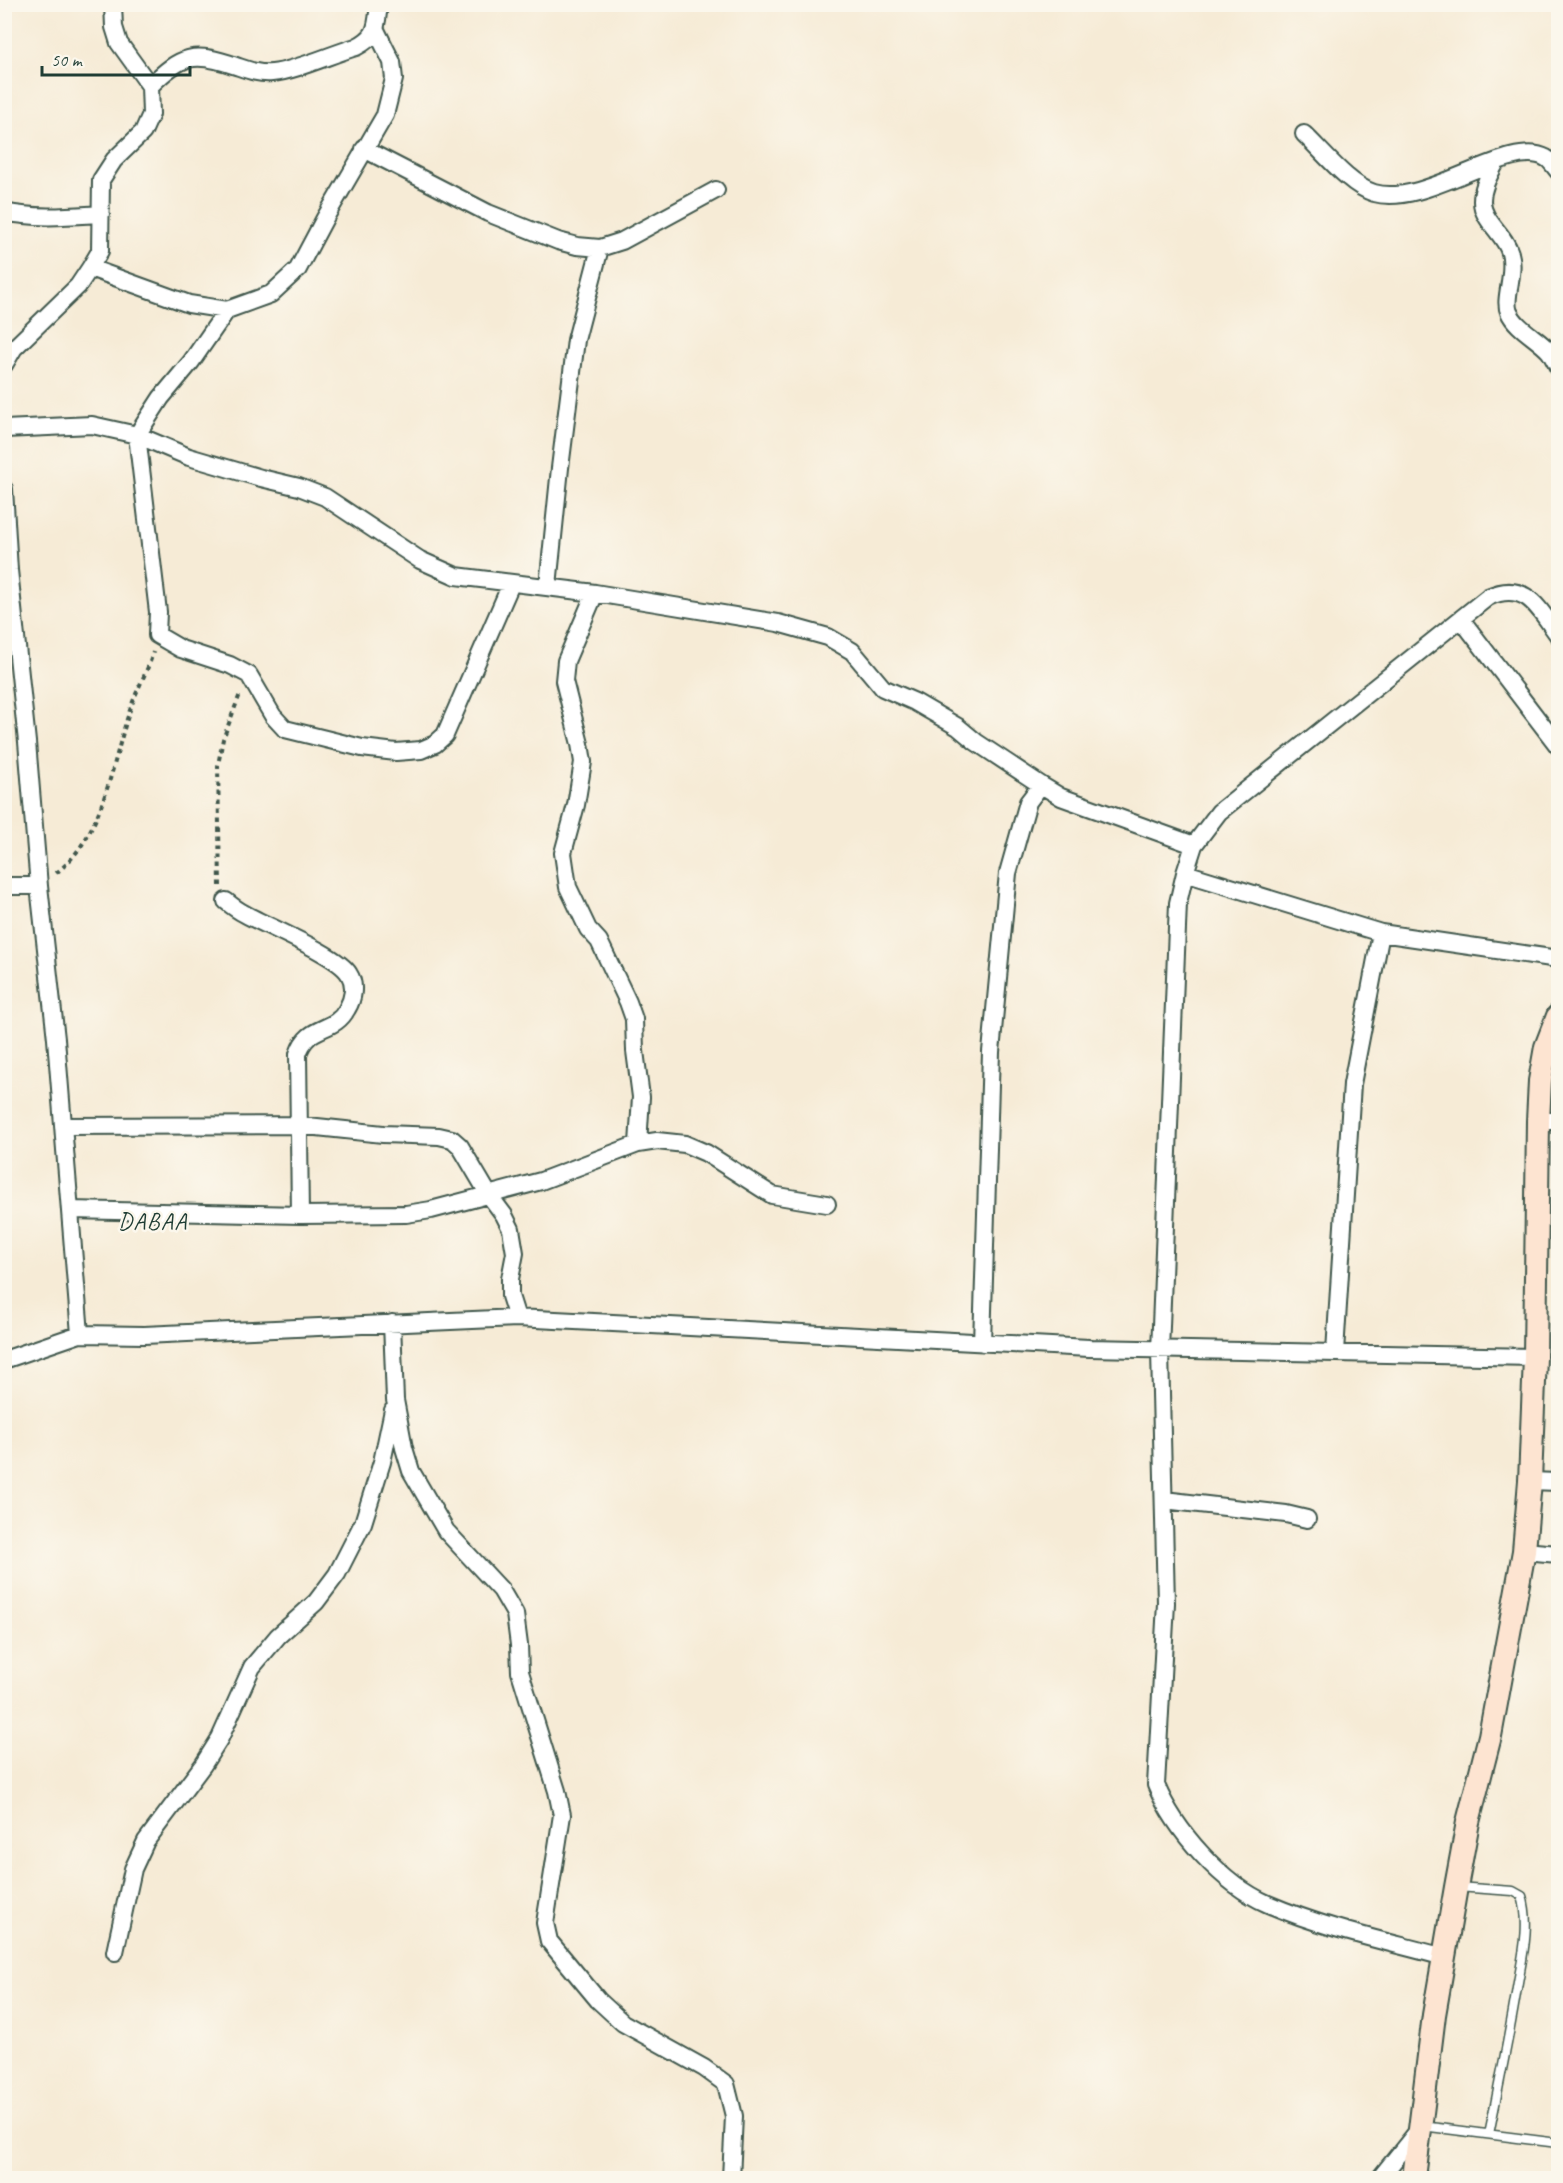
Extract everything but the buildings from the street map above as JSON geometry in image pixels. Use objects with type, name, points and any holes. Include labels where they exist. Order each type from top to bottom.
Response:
[{"type":"street","points":[[4,365],[14,348],[78,286],[100,251],[101,180],[114,160],[143,132],[151,114],[150,86],[119,42],[114,27],[113,4]]},
{"type":"street","points":[[150,86],[164,71],[186,58],[208,56],[253,72],[274,73],[356,47],[368,41],[376,30],[379,4]]},
{"type":"street","points":[[90,268],[189,304],[227,310],[271,294],[298,269],[385,115],[394,79],[392,62],[376,30]]},
{"type":"street","points":[[1304,134],[1352,180],[1373,193],[1395,195],[1434,187],[1512,156],[1529,154],[1545,157],[1558,171]]},
{"type":"street","points":[[364,149],[488,213],[558,241],[577,246],[600,248],[622,241],[716,190]]},
{"type":"street","points":[[1496,162],[1485,185],[1482,202],[1486,216],[1510,252],[1513,265],[1507,299],[1508,310],[1512,317],[1549,351],[1558,367]]},
{"type":"street","points":[[4,212],[55,218],[101,214]]},
{"type":"street","points":[[548,586],[576,340],[600,248]]},
{"type":"street","points":[[227,310],[191,363],[161,398],[137,435],[158,612],[157,635],[181,649],[230,665],[249,675],[273,716],[285,729],[362,748],[396,752],[422,750],[435,744],[445,735],[511,584]]},
{"type":"street","points":[[4,429],[92,424],[137,435],[189,457],[299,487],[325,497],[420,560],[456,576],[511,584],[548,586],[778,623],[828,637],[852,651],[883,688],[915,702],[958,727],[976,742],[1061,797],[1194,845]]},
{"type":"street","points":[[4,489],[7,570],[27,742],[39,886],[56,1038],[80,1334]]},
{"type":"street","points":[[1444,1957],[1353,1933],[1266,1903],[1233,1884],[1200,1851],[1165,1805],[1156,1785],[1166,1603],[1160,1351],[1178,903],[1194,845],[1219,812],[1488,597],[1499,592],[1514,590],[1528,597],[1558,635]]},
{"type":"street","points":[[595,593],[566,661],[564,681],[583,762],[576,805],[563,854],[568,887],[588,929],[599,941],[634,1019],[635,1051],[641,1097],[638,1144]]},
{"type":"street","points":[[1461,619],[1558,746]]},
{"type":"street","points":[[982,1343],[990,1052],[1008,873],[1028,802],[1041,784]]},
{"type":"street","points":[[1185,873],[1380,933],[1558,959]]},
{"type":"street","points":[[4,886],[39,886]]},
{"type":"street","points":[[226,901],[243,913],[333,958],[350,974],[354,991],[347,1011],[334,1024],[302,1042],[298,1054],[300,1215]]},
{"type":"street","points":[[1335,1352],[1352,1084],[1380,933]]},
{"type":"street","points":[[1414,2178],[1434,2015],[1456,1887],[1468,1822],[1490,1736],[1524,1551],[1530,1481],[1548,1121],[1540,1081],[1546,1047],[1558,1017]]},
{"type":"street","points":[[63,1126],[298,1125],[452,1139],[460,1146],[511,1229],[515,1254],[510,1279],[510,1296],[517,1318]]},
{"type":"street","points":[[69,1210],[300,1215],[406,1214],[431,1210],[542,1181],[638,1144],[657,1141],[685,1144],[706,1153],[772,1195],[827,1204]]},
{"type":"street","points":[[4,1360],[80,1334],[144,1335],[517,1318],[1160,1351],[1535,1357]]},
{"type":"street","points":[[392,1323],[395,1400],[411,1471],[446,1532],[501,1590],[515,1614],[520,1672],[557,1791],[561,1815],[545,1923],[549,1941],[598,2000],[623,2023],[704,2068],[726,2084],[734,2116],[731,2178]]},
{"type":"street","points":[[115,1952],[133,1869],[146,1841],[203,1766],[220,1738],[252,1667],[278,1636],[315,1602],[337,1574],[363,1523],[382,1462],[395,1400]]},
{"type":"street","points":[[1530,1481],[1558,1482]]},
{"type":"street","points":[[1164,1500],[1286,1514],[1307,1519]]},
{"type":"street","points":[[1524,1551],[1558,1554]]},
{"type":"street","points":[[1380,2178],[1422,2126]]},
{"type":"lane","points":[[1456,1887],[1513,1891],[1522,1896],[1526,1908],[1525,1940],[1510,2032],[1489,2134]]},
{"type":"lane","points":[[1422,2126],[1558,2143]]},
{"type":"path","points":[[39,886],[60,870],[74,855],[97,817],[134,699],[152,656],[157,635]]},
{"type":"path","points":[[226,901],[219,885],[218,765],[223,739],[249,675]]},
{"type":"district","name":"DABAA","points":[[153,1221]]}]
